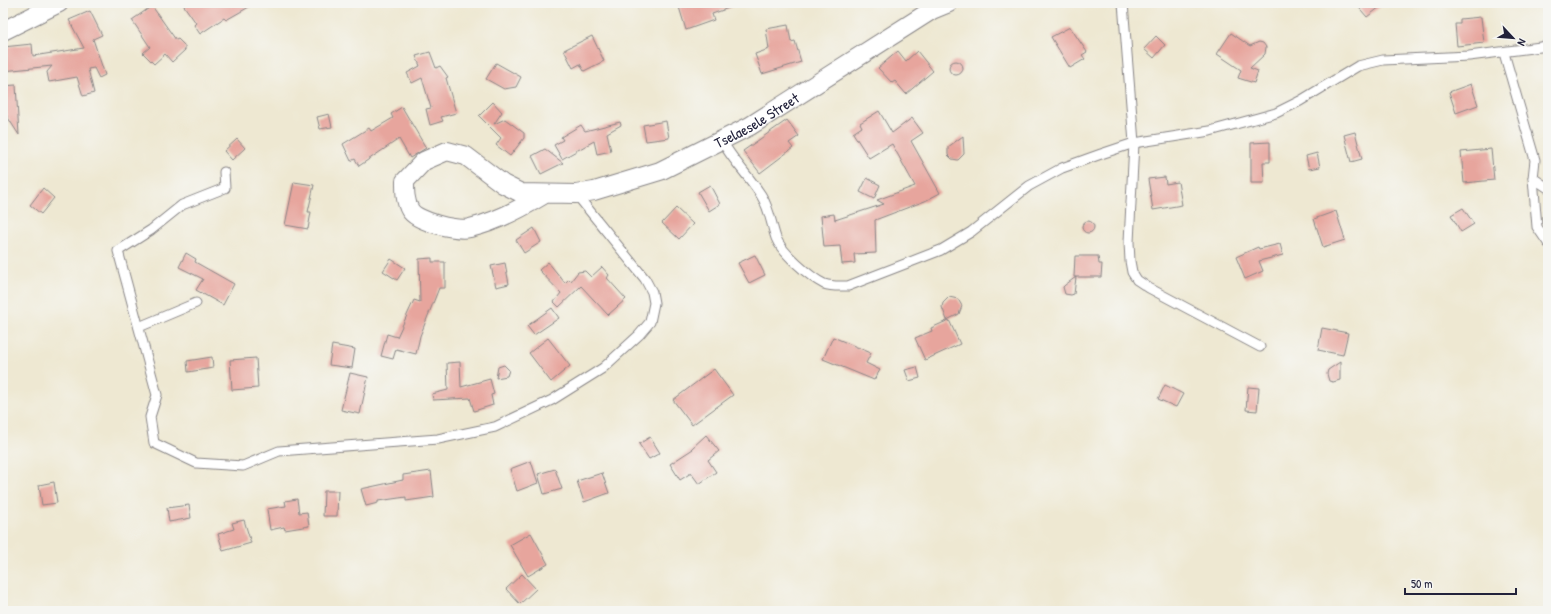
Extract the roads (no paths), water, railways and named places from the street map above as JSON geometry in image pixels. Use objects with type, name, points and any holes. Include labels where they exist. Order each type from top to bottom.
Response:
[{"type":"street","points":[[3,31],[59,3]]},
{"type":"street","name":"Tselaesele Street","points":[[545,194],[512,212],[469,228],[454,228],[432,224],[411,212],[405,199],[405,181],[424,162],[446,150],[466,156],[503,184],[521,193],[576,194],[594,191],[660,171],[750,126],[824,81],[858,57],[932,10],[949,3]]},
{"type":"lane","points":[[1123,3],[1134,143],[1129,242],[1132,272],[1137,280],[1260,347]]},
{"type":"lane","points":[[722,141],[729,155],[762,196],[768,208],[776,239],[786,253],[824,284],[848,286],[941,250],[971,232],[1029,186],[1062,168],[1134,143],[1210,131],[1276,113],[1300,101],[1358,66],[1383,60],[1504,53],[1548,46]]},
{"type":"lane","points":[[1504,53],[1535,160],[1532,178],[1537,227],[1548,243]]},
{"type":"lane","points":[[224,172],[225,188],[182,205],[151,230],[118,251],[157,395],[150,417],[154,443],[196,463],[243,466],[279,451],[438,439],[494,427],[552,400],[603,368],[639,335],[650,322],[654,303],[652,292],[645,279],[576,194]]},
{"type":"lane","points":[[1532,178],[1548,188]]},
{"type":"lane","points":[[138,327],[196,303]]}]
